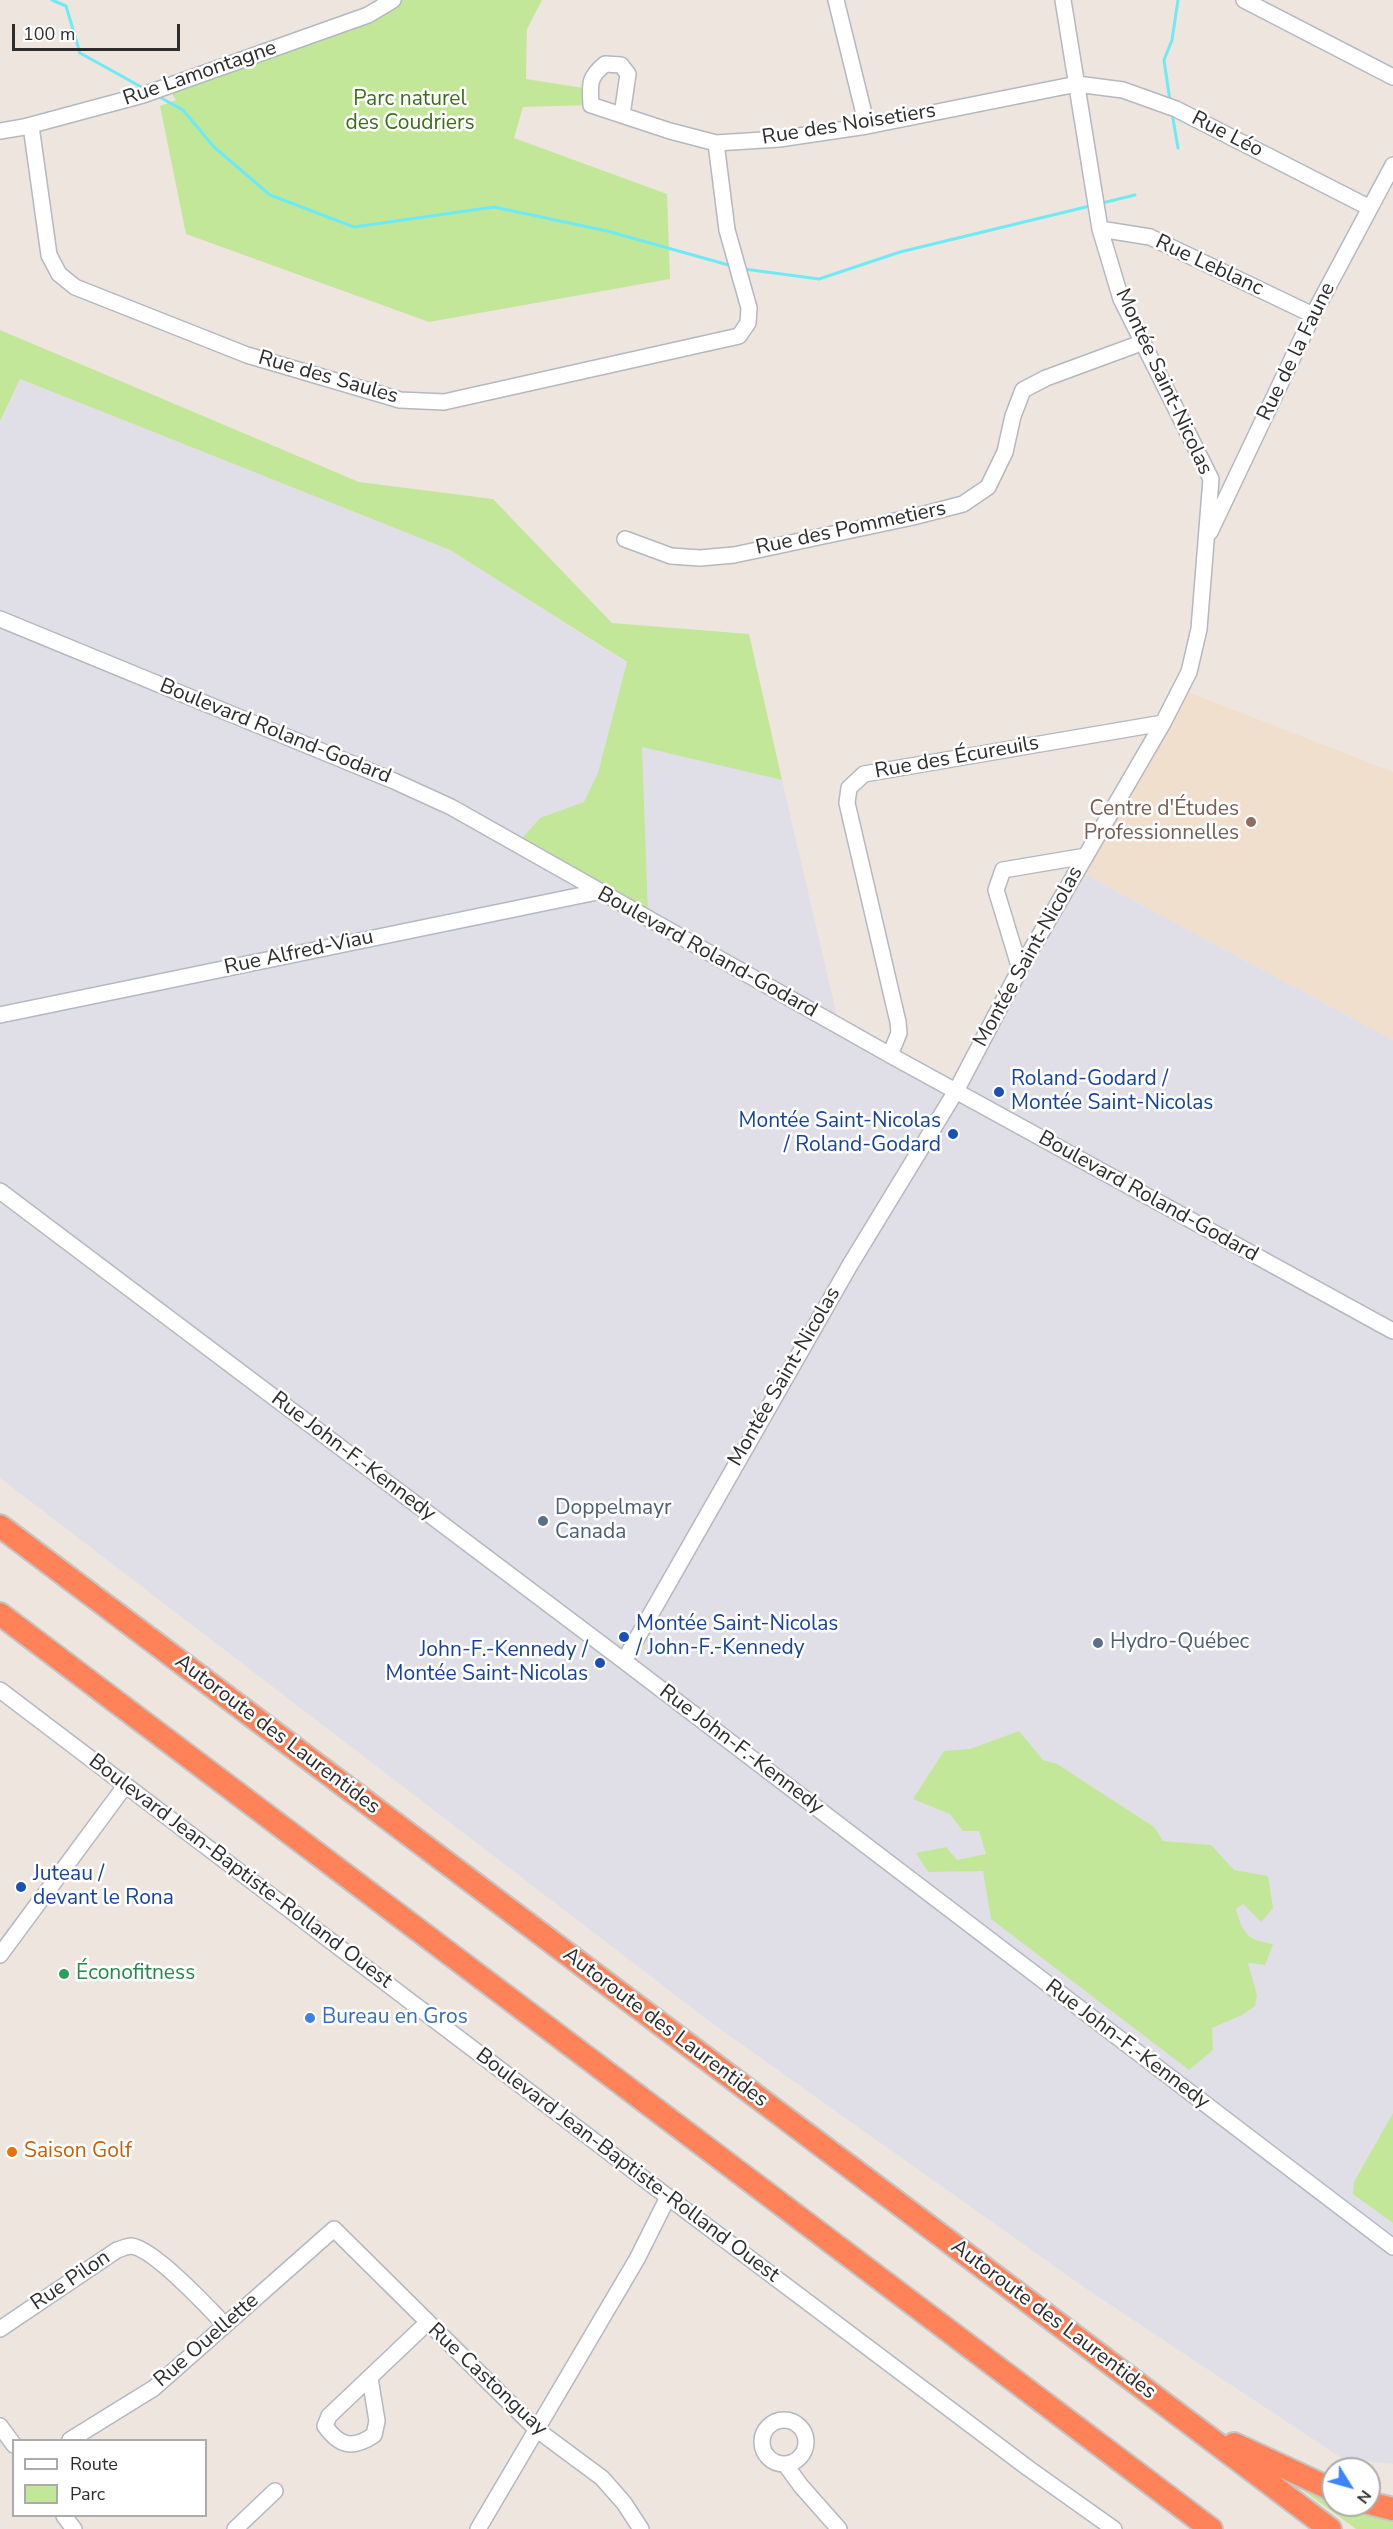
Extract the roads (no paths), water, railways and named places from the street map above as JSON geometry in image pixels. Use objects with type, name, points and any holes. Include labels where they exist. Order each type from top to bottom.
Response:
[{"type":"highway","name":"Autoroute des Laurentides","points":[[0,1526],[1330,2529]]},
{"type":"highway","points":[[0,1614],[1206,2526]]},
{"type":"highway","points":[[1190,2423],[1321,2484]]},
{"type":"street","name":"Rue Lamontagne","points":[[0,131],[31,126],[151,92],[368,15],[393,0]]},
{"type":"street","points":[[836,0],[867,126]]},
{"type":"street","name":"Montée Saint-Nicolas","points":[[624,1661],[850,1265],[956,1091],[1020,969],[1163,723],[1189,672],[1199,629],[1210,479],[1121,299],[1100,229],[1063,0]]},
{"type":"street","points":[[1244,0],[1393,77]]},
{"type":"street","name":"Rue des Noisetiers","points":[[622,115],[716,143],[779,139],[867,126],[1077,84]]},
{"type":"street","name":"Rue Léo","points":[[1077,84],[1123,90],[1176,109],[1370,208]]},
{"type":"street","name":"Rue des Saules","points":[[31,126],[49,255],[59,274],[75,286],[247,355],[400,400],[444,402],[739,336],[748,323],[750,308],[728,230],[716,143]]},
{"type":"street","name":"Rue de la Faune","points":[[1205,542],[1314,315],[1393,165]]},
{"type":"street","name":"Rue Leblanc","points":[[1100,229],[1150,237],[1314,315]]},
{"type":"street","name":"Rue des Pommetiers","points":[[625,539],[671,556],[700,558],[746,552],[913,517],[963,504],[988,487],[1005,452],[1013,416],[1023,390],[1046,378],[1141,343]]},
{"type":"street","name":"Boulevard Roland-Godard","points":[[0,620],[394,781],[451,807],[597,892],[890,1055],[1393,1331]]},
{"type":"street","name":"Rue des Écureuils","points":[[890,1055],[899,1033],[898,1022],[847,803],[849,788],[864,774],[1163,723]]},
{"type":"street","points":[[1020,969],[996,890],[1003,870],[1086,856]]},
{"type":"street","name":"Rue Alfred-Viau","points":[[0,1015],[597,892]]},
{"type":"street","name":"Rue John-F.-Kennedy","points":[[0,1191],[624,1661],[1393,2247]]},
{"type":"street","name":"Boulevard Jean-Baptiste-Rolland Ouest","points":[[0,1690],[668,2197],[1028,2468],[1114,2529]]},
{"type":"street","points":[[0,1956],[125,1786]]},
{"type":"street","points":[[477,2529],[637,2259],[668,2197]]},
{"type":"street","name":"Rue Castonguay","points":[[334,2229],[536,2429],[602,2478],[624,2503],[641,2529]]},
{"type":"street","name":"Rue Ouellette","points":[[72,2439],[154,2388],[334,2229]]},
{"type":"street","name":"Rue Pilon","points":[[0,2329],[117,2250],[131,2246],[144,2251],[188,2286],[225,2325]]},
{"type":"street","points":[[370,2378],[427,2323]]},
{"type":"street","points":[[0,2426],[12,2442]]},
{"type":"street","points":[[785,2464],[839,2529]]},
{"type":"street","points":[[237,2529],[275,2491]]},
{"type":"street","points":[[65,2517],[74,2529]]},
{"type":"waterway","points":[[52,0],[66,6],[80,53],[145,89]]},
{"type":"waterway","points":[[1170,101],[1164,60],[1172,40],[1178,0]]},
{"type":"waterway","points":[[156,95],[183,110],[214,147],[270,195],[354,227],[494,207],[607,231],[732,266]]},
{"type":"waterway","points":[[1172,113],[1178,148]]},
{"type":"waterway","points":[[1102,203],[1135,195]]},
{"type":"waterway","points":[[744,269],[819,279],[900,252],[1090,206]]},
{"type":"place","name":"Centre d'Études Professionnelles","points":[[1251,822]]},
{"type":"place","name":"Roland-Godard / Montée Saint-Nicolas","points":[[999,1092]]},
{"type":"place","name":"Montée Saint-Nicolas / Roland-Godard","points":[[953,1134]]},
{"type":"place","name":"Doppelmayr Canada","points":[[543,1521]]},
{"type":"place","name":"Montée Saint-Nicolas / John-F.-Kennedy","points":[[624,1637]]},
{"type":"place","name":"Hydro-Québec","points":[[1098,1643]]},
{"type":"place","name":"John-F.-Kennedy / Montée Saint-Nicolas","points":[[600,1663]]},
{"type":"place","name":"Juteau / devant le Rona","points":[[21,1887]]},
{"type":"place","name":"Éconofitness","points":[[64,1974]]},
{"type":"place","name":"Bureau en Gros","points":[[310,2018]]},
{"type":"place","name":"Saison Golf","points":[[12,2152]]},
{"type":"park label","name":"Parc naturel des Coudriers","points":[[410,112]]}]
